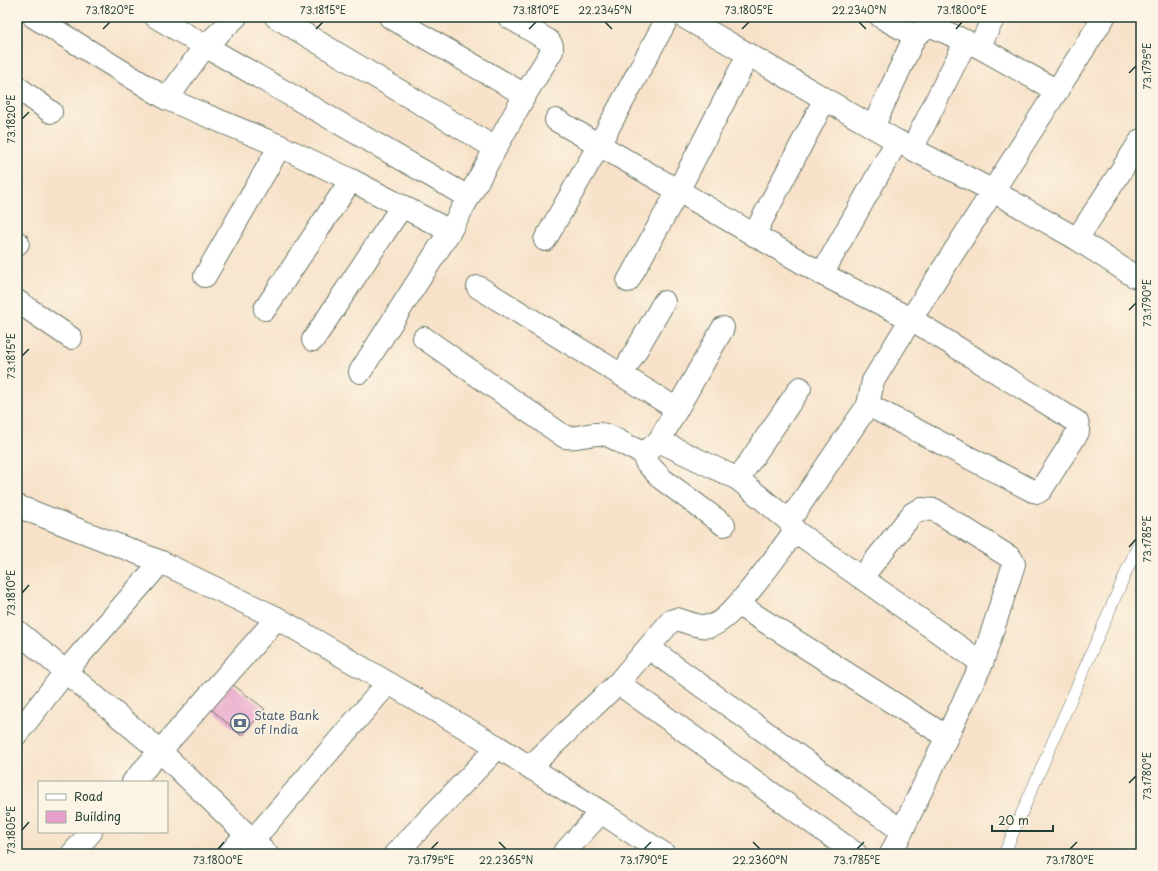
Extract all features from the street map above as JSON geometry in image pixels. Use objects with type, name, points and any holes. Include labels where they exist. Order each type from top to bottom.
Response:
[{"type":"street","points":[[34,17],[167,99],[280,146],[351,180],[450,231]]},
{"type":"street","points":[[156,17],[468,198]]},
{"type":"street","points":[[167,99],[205,46],[236,17]]},
{"type":"street","points":[[276,17],[495,148]]},
{"type":"street","points":[[390,17],[525,95]]},
{"type":"street","points":[[360,372],[450,231],[525,95],[552,51],[552,46],[549,41],[508,17]]},
{"type":"street","points":[[545,240],[599,145],[668,17]]},
{"type":"street","points":[[684,17],[873,127],[993,191],[1077,239],[1134,276],[1141,278]]},
{"type":"street","points":[[881,17],[925,26],[973,44],[1057,91]]},
{"type":"street","points":[[822,274],[905,145],[973,44],[994,17]]},
{"type":"street","points":[[529,768],[618,683],[671,621],[677,619],[703,627],[712,626],[739,605],[792,526],[868,405],[873,381],[911,319],[1104,17]]},
{"type":"street","points":[[873,127],[925,26]]},
{"type":"street","points":[[628,281],[678,191],[748,55]]},
{"type":"street","points":[[17,87],[51,112]]},
{"type":"street","points":[[754,235],[825,99]]},
{"type":"street","points":[[556,120],[822,274],[911,319],[1077,422],[1078,432],[1041,490],[1038,492],[1033,491],[868,405]]},
{"type":"street","points":[[1077,239],[1141,140]]},
{"type":"street","points":[[204,276],[280,146]]},
{"type":"street","points":[[265,309],[351,180]]},
{"type":"street","points":[[313,340],[402,206]]},
{"type":"street","points":[[478,287],[677,409]]},
{"type":"street","points":[[17,301],[71,338]]},
{"type":"street","points":[[622,375],[664,302]]},
{"type":"street","points":[[723,328],[677,409],[645,458],[646,462],[662,478],[724,525]]},
{"type":"street","points":[[424,338],[565,437],[571,438],[596,434],[605,435],[639,451],[652,446],[738,479],[792,526],[982,663]]},
{"type":"street","points":[[738,479],[800,388]]},
{"type":"street","points":[[17,506],[161,562],[276,618],[498,747],[664,854]]},
{"type":"street","points":[[862,577],[913,513],[922,509],[935,510],[1011,558],[1014,564],[982,663],[891,854]]},
{"type":"street","points":[[17,734],[66,671],[161,562]]},
{"type":"street","points":[[739,605],[947,737]]},
{"type":"street","points":[[134,781],[159,750],[276,618]]},
{"type":"street","points":[[17,631],[159,750],[256,843]]},
{"type":"street","points":[[649,648],[902,831]]},
{"type":"street","points":[[618,683],[856,854]]},
{"type":"street","points":[[229,854],[256,843],[388,684]]},
{"type":"street","points":[[395,854],[498,747]]},
{"type":"street","points":[[563,854],[601,812]]},
{"type":"street","points":[[72,854],[90,833]]},
{"type":"lane","points":[[1004,854],[1141,538]]},
{"type":"building","name":"State Bank of India","points":[[232,684],[265,709],[242,736],[211,709]]},
{"type":"place","name":"State Bank of India","points":[[240,723]]}]
